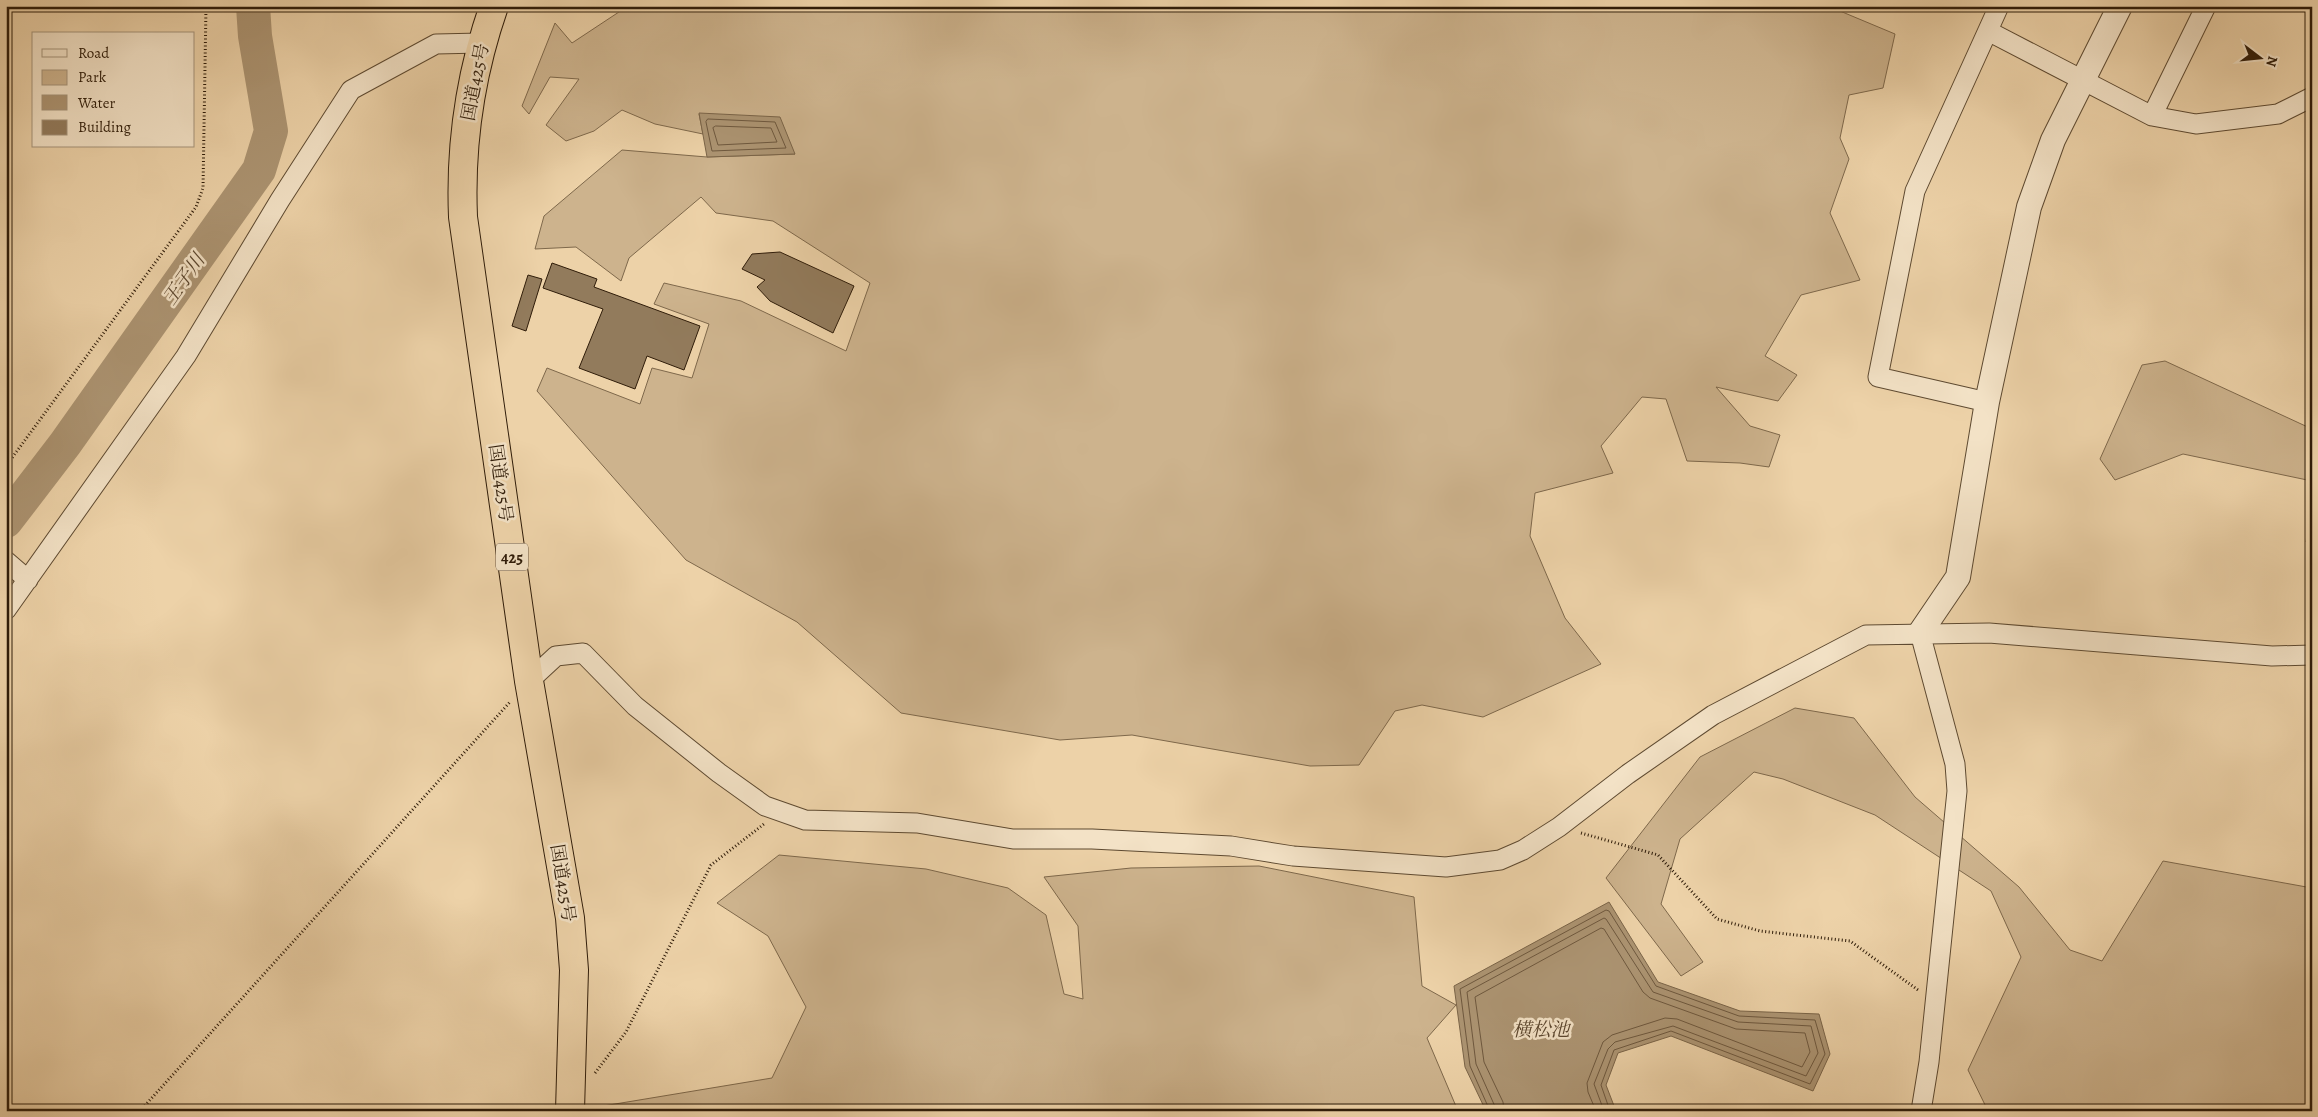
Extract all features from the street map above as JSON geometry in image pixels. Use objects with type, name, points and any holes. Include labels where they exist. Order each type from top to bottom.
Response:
[{"type":"highway","name":"国道425号","points":[[494,6],[481,42],[464,144],[462,175],[463,217],[529,681],[570,918],[574,970],[571,1107]]},
{"type":"street","points":[[1987,402],[1878,377],[1915,191],[2000,6]]},
{"type":"street","points":[[1921,1111],[1935,1002],[1957,791],[1955,764],[1920,634],[1958,577],[1987,402],[2029,208],[2053,140],[2084,82],[2120,6]]},
{"type":"street","points":[[2152,116],[2206,6]]},
{"type":"street","points":[[1988,32],[2152,116],[2196,124],[2278,114],[2312,97]]},
{"type":"street","points":[[6,610],[17,570],[186,356],[280,200],[351,90],[436,44],[481,42]]},
{"type":"street","points":[[529,681],[556,656],[583,653],[635,706],[718,773],[764,806],[805,820],[917,822],[1013,839],[1092,839],[1231,846],[1293,856],[1446,867],[1500,860],[1523,850],[1559,827],[1628,774],[1713,716],[1866,635],[1989,633],[2272,656],[2312,655]]},
{"type":"path","points":[[6,466],[196,207],[203,188],[206,6]]},
{"type":"path","points":[[140,1111],[529,681]]},
{"type":"path","points":[[571,1107],[626,1032],[711,865],[780,811]]},
{"type":"path","points":[[1559,827],[1658,856],[1717,919],[1760,931],[1850,941],[1935,1002]]},
{"type":"green space","points":[[628,6],[1828,6],[1895,34],[1883,88],[1849,95],[1840,138],[1849,159],[1830,213],[1860,280],[1801,295],[1765,356],[1797,375],[1778,401],[1716,387],[1750,426],[1780,435],[1769,467],[1740,463],[1687,461],[1666,399],[1642,397],[1601,446],[1613,473],[1535,493],[1530,536],[1565,618],[1601,664],[1483,717],[1422,705],[1395,711],[1359,765],[1310,766],[1132,735],[1060,740],[901,713],[797,622],[686,560],[537,391],[547,368],[640,404],[652,368],[692,378],[709,324],[654,304],[664,283],[741,301],[846,351],[870,283],[773,221],[716,213],[701,197],[629,258],[621,281],[576,247],[535,249],[544,216],[622,150],[707,157],[795,154],[699,114],[703,134],[655,124],[622,110],[594,131],[566,141],[546,125],[579,79],[550,77],[529,114],[522,106],[555,23],[572,43]]},
{"type":"green space","points":[[2165,361],[2312,429],[2312,481],[2183,454],[2115,480],[2100,459],[2142,365]]},
{"type":"green space","points":[[2312,496],[2312,545],[2306,542]]},
{"type":"green space","points":[[1795,708],[1854,718],[1915,797],[2019,887],[2070,950],[2102,961],[2163,861],[2312,888],[2312,1111],[1988,1111],[1968,1070],[2021,957],[1991,891],[1875,815],[1783,779],[1754,772],[1680,839],[1661,904],[1703,962],[1681,976],[1606,878],[1700,757]]},
{"type":"green space","points":[[779,855],[926,869],[1008,888],[1046,915],[1064,994],[1083,999],[1078,926],[1044,877],[1131,868],[1259,866],[1414,897],[1422,986],[1456,1005],[1427,1038],[1458,1111],[597,1111],[597,1107],[772,1078],[806,1007],[768,936],[717,903]]},
{"type":"water","points":[[699,113],[780,117],[795,154],[707,157]]},
{"type":"water","name":"横松池","points":[[1609,902],[1658,982],[1740,1011],[1819,1014],[1830,1054],[1813,1091],[1671,1036],[1618,1053],[1606,1085],[1616,1111],[1486,1111],[1465,1067],[1454,986]]},
{"type":"building","points":[[780,252],[854,286],[833,333],[770,301],[757,287],[765,280],[742,269],[752,254]]},
{"type":"building","points":[[552,263],[597,279],[594,287],[700,326],[684,370],[647,356],[635,389],[579,368],[603,309],[543,288]]},
{"type":"building","points":[[528,275],[542,279],[526,331],[512,326]]},
{"type":"waterway","name":"王子川","points":[[6,521],[65,444],[259,170],[271,131],[255,36],[253,6]]}]
